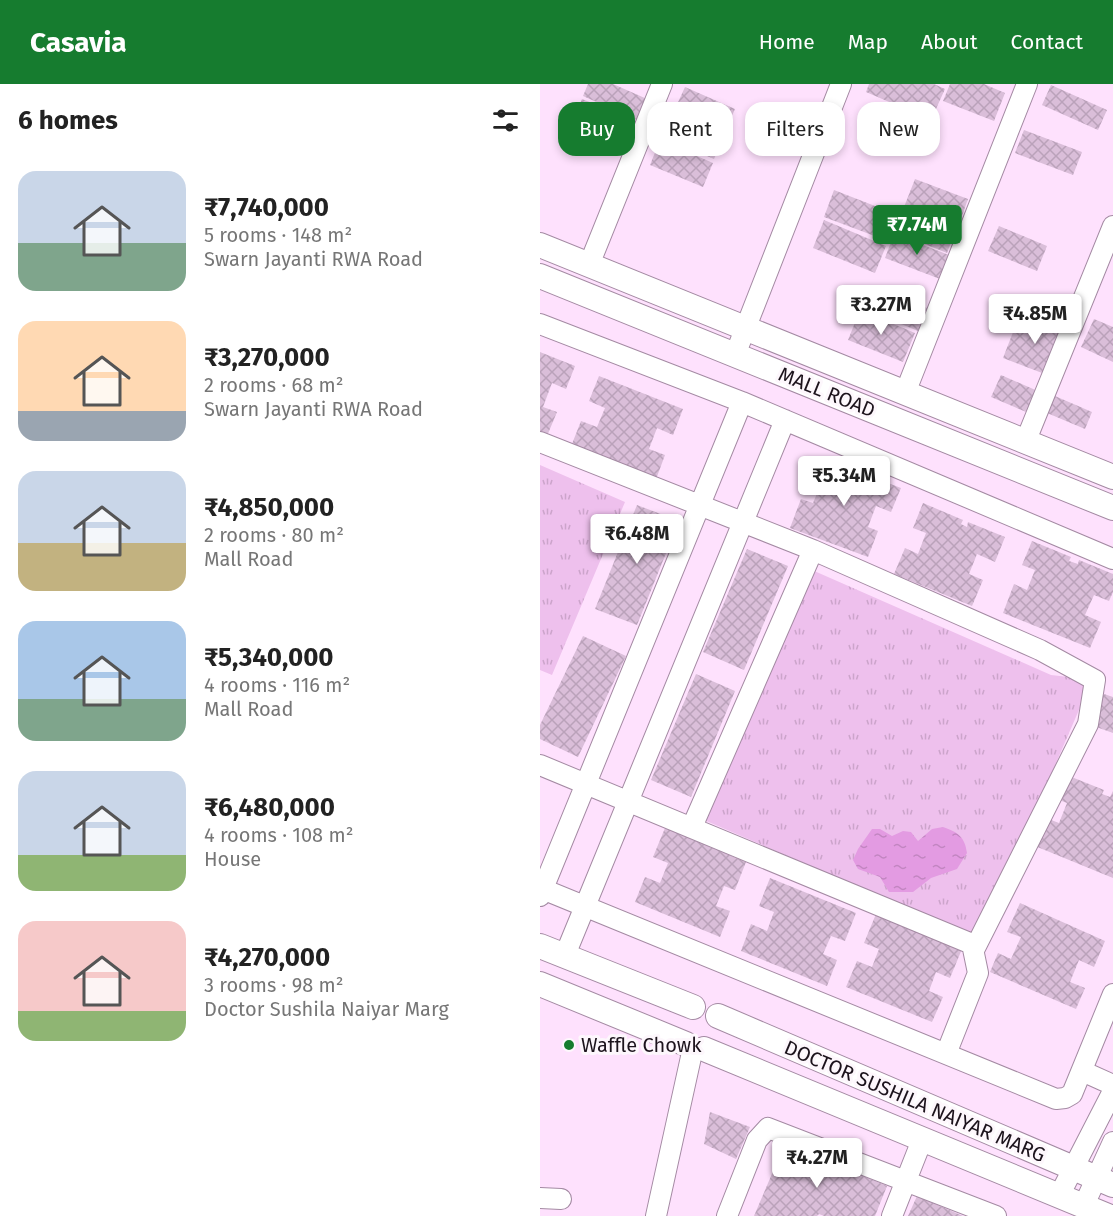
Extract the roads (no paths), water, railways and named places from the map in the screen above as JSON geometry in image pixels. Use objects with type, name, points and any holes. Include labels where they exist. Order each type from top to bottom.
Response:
[{"type":"street","points":[[589,265],[662,84]]},
{"type":"street","points":[[735,355],[841,84]]},
{"type":"street","points":[[905,393],[1027,84]]},
{"type":"street","points":[[1026,440],[1113,226]]},
{"type":"street","name":"MALL ROAD","points":[[540,245],[1113,477]]},
{"type":"street","name":"MALL ROAD","points":[[540,276],[1113,508]]},
{"type":"street","points":[[540,324],[742,402],[1113,559]]},
{"type":"street","points":[[742,402],[541,891],[585,905],[1056,1099],[1072,1094],[1082,1071],[1106,1034],[1113,994]]},
{"type":"street","points":[[565,955],[785,420]]},
{"type":"street","points":[[540,442],[813,550],[1040,650],[1095,680],[1088,724],[974,950]]},
{"type":"street","points":[[692,826],[813,550]]},
{"type":"street","points":[[540,765],[692,826],[972,944],[978,973],[946,1054]]},
{"type":"street","name":"DOCTOR SUSHILA NAIYAR MARG","points":[[540,945],[693,1007],[707,1007],[718,1016],[1105,1181]]},
{"type":"street","name":"DOCTOR SUSHILA NAIYAR MARG","points":[[540,984],[1060,1194],[1108,1216]]},
{"type":"street","points":[[693,1007],[682,1015],[679,1022],[680,1036],[694,1047]]},
{"type":"street","points":[[694,1047],[716,1042],[722,1025],[718,1016]]},
{"type":"street","points":[[656,1216],[694,1047]]},
{"type":"street","points":[[1082,1071],[1113,1085]]},
{"type":"street","points":[[1060,1194],[1113,1091]]},
{"type":"street","points":[[727,1216],[757,1140],[768,1128],[996,1216]]},
{"type":"street","points":[[892,1216],[922,1140]]},
{"type":"street","points":[[1084,1205],[1105,1181],[1113,1142]]},
{"type":"street","points":[[540,1198],[561,1199]]},
{"type":"water","points":[[943,827],[960,836],[965,843],[967,853],[957,869],[931,878],[913,892],[889,892],[880,877],[858,869],[853,860],[872,829],[880,829],[892,836],[903,831],[911,832],[918,841],[932,829]]},
{"type":"place","name":"Waffle Chowk","points":[[569,1045]]}]
